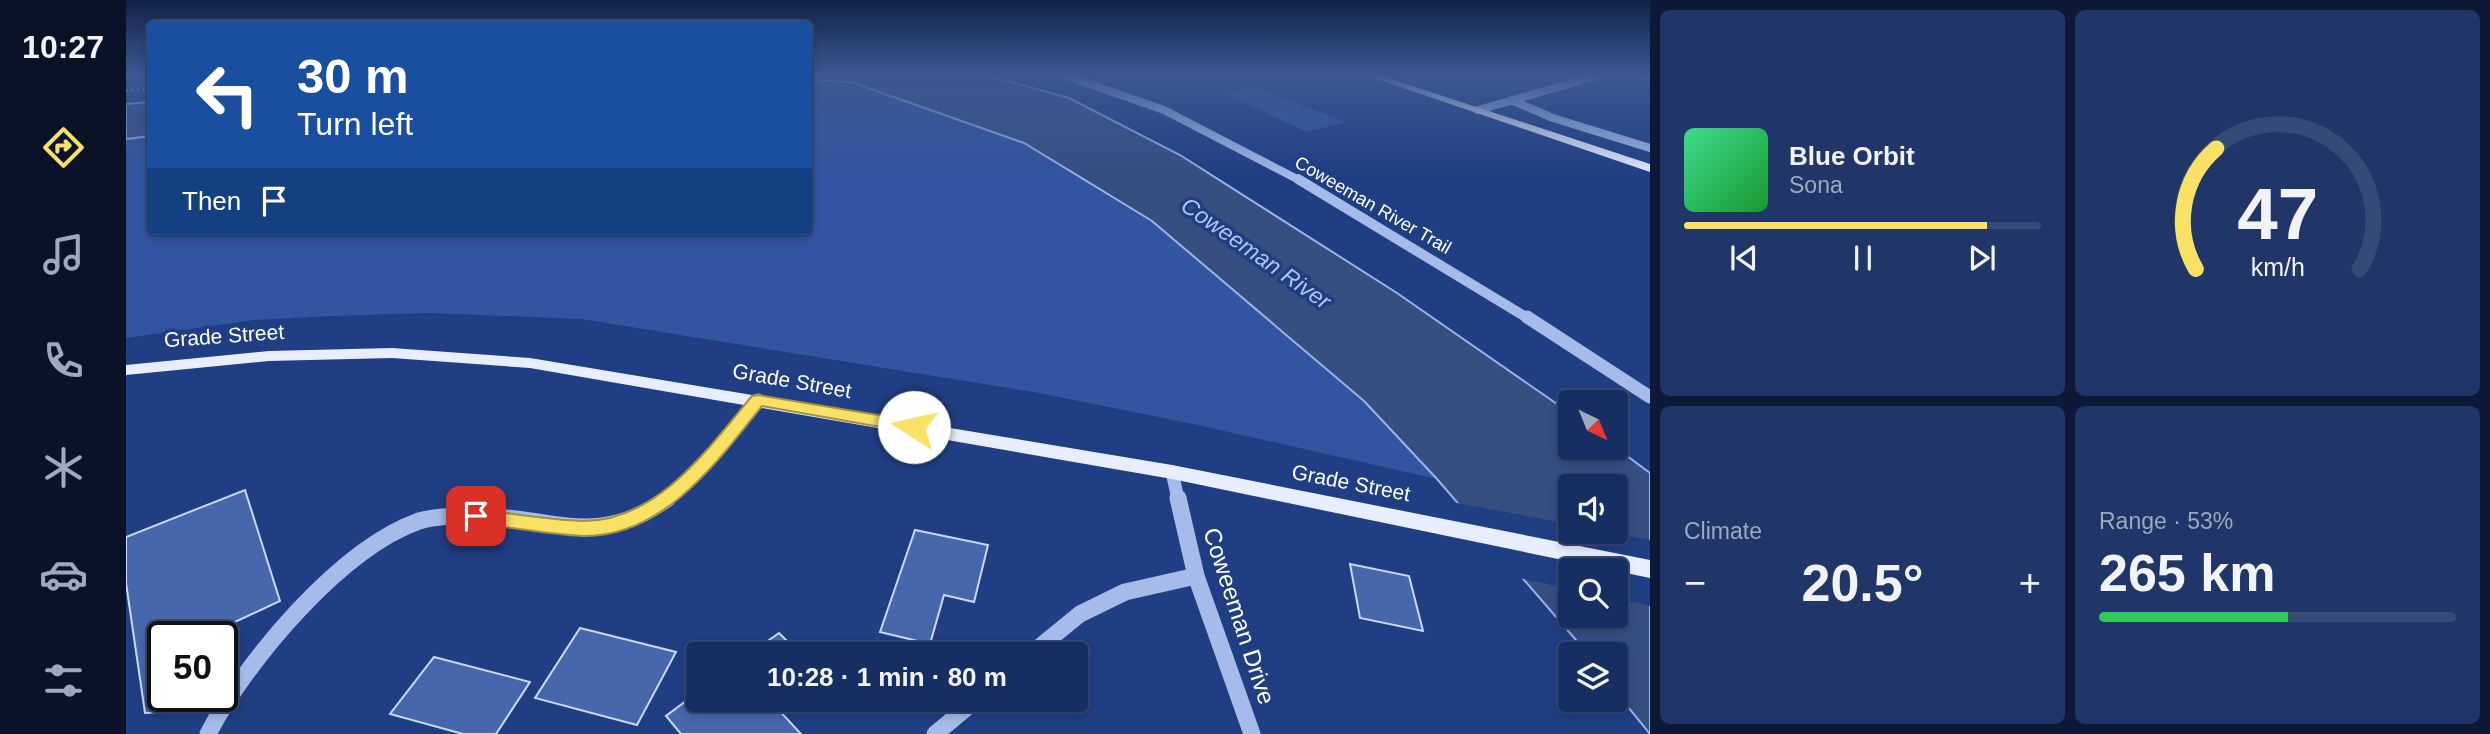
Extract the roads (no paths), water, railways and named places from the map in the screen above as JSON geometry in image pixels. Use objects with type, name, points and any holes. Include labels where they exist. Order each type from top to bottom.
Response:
[{"type":"main road","points":[[1478,110],[1650,168]]},
{"type":"main road","name":"Grade Street","points":[[126,370],[269,356],[405,353],[530,363],[1172,472],[1650,569]]},
{"type":"street","name":"Coweeman River Trail","points":[[1161,109],[1233,143],[1471,280],[1650,397]]},
{"type":"street","name":"Coweeman Drive","points":[[1172,472],[1196,576],[1252,734]]},
{"type":"street","points":[[1046,642],[1080,614],[1125,592],[1196,576]]},
{"type":"street","points":[[935,734],[962,712]]},
{"type":"lane","points":[[1533,109],[1650,148]]},
{"type":"lane","points":[[208,734],[217,711],[284,627],[340,570],[380,541],[418,521],[464,517],[584,528],[621,522],[671,495],[710,459],[758,400]]},
{"type":"water","points":[[126,109],[147,109],[147,136],[126,139]]},
{"type":"water","name":"Coweeman River","points":[[928,109],[1091,109],[1180,155],[1397,293],[1558,405],[1558,460],[1628,460],[1628,457],[1650,473],[1650,734],[1628,707],[1628,642],[1578,642],[1566,628],[1628,628],[1628,558],[1558,558],[1558,619],[1437,479],[1364,401],[1152,221],[1024,143]]}]
